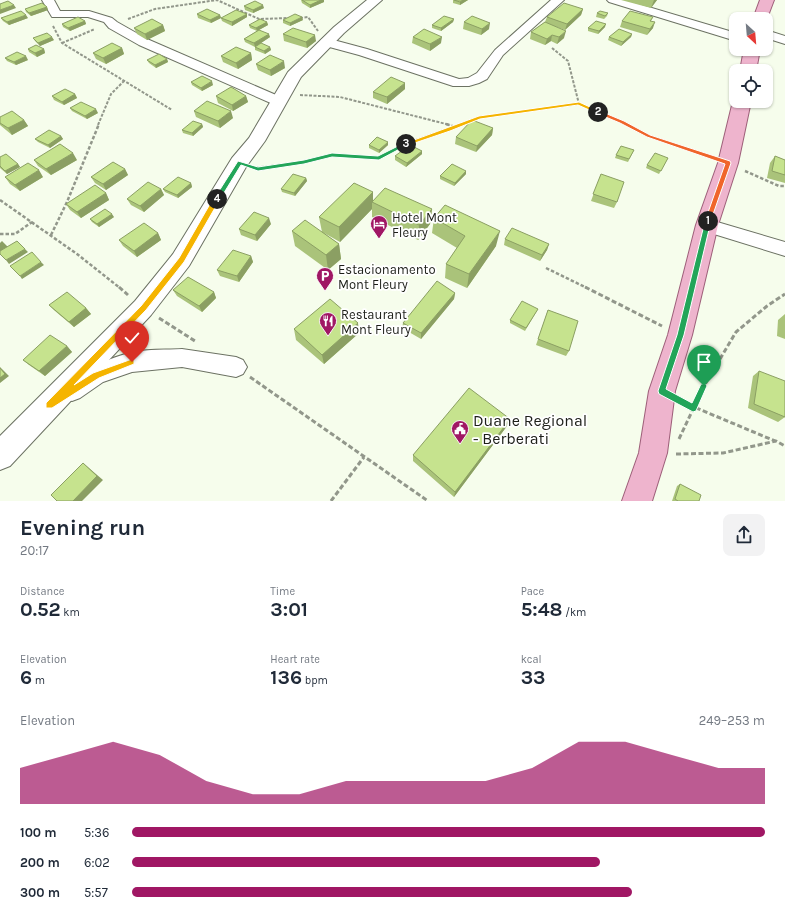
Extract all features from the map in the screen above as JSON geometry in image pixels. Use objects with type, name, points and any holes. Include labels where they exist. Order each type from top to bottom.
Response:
[{"type":"main road","points":[[763,12],[767,0]]},
{"type":"main road","points":[[638,501],[653,453],[662,391],[680,335],[707,224],[728,163],[740,108]]},
{"type":"street","points":[[48,0],[56,15],[89,14],[108,20],[113,25],[143,42],[280,98]]},
{"type":"street","points":[[0,456],[148,302],[181,260],[209,211],[256,141],[294,75],[321,48],[375,0]]},
{"type":"street","points":[[321,48],[363,52],[458,83],[468,82],[479,78],[489,69],[495,57],[522,33],[548,6],[558,0]]},
{"type":"street","points":[[613,0],[729,35]]},
{"type":"street","points":[[773,36],[785,40]]},
{"type":"street","points":[[707,224],[785,248]]},
{"type":"street","points":[[49,405],[96,376],[132,362],[182,358],[236,367]]},
{"type":"path","points":[[62,43],[82,33],[113,25],[155,9],[217,0],[259,19],[308,17],[318,31],[321,48]]},
{"type":"path","points":[[56,15],[51,23],[62,43],[172,110]]},
{"type":"path","points":[[552,48],[568,61],[579,104]]},
{"type":"path","points":[[51,236],[67,202],[110,94],[124,81]]},
{"type":"path","points":[[280,98],[340,97],[456,127]]},
{"type":"path","points":[[240,163],[258,169],[304,162],[332,155],[379,158],[408,143],[456,127],[479,117],[579,104],[622,122],[648,136],[728,163],[779,186],[785,186]]},
{"type":"path","points":[[0,234],[15,234],[32,222]]},
{"type":"path","points":[[546,268],[680,335]]},
{"type":"path","points":[[678,441],[704,386],[736,332],[767,306],[785,294]]},
{"type":"path","points":[[662,391],[693,408],[785,446]]},
{"type":"path","points":[[675,447],[672,454],[723,453],[776,441]]},
{"type":"path","points":[[331,501],[364,457]]},
{"type":"building","points":[[302,0],[321,0],[310,5]]},
{"type":"building","points":[[8,1],[14,5],[0,10],[0,4]]},
{"type":"building","points":[[255,1],[263,5],[253,10],[244,6]]},
{"type":"building","points":[[42,3],[47,7],[29,13],[25,9]]},
{"type":"building","points":[[564,3],[583,9],[567,24],[547,17]]},
{"type":"building","points":[[207,9],[220,15],[210,20],[197,14]]},
{"type":"building","points":[[236,10],[247,14],[232,22],[221,18]]},
{"type":"building","points":[[21,11],[26,15],[7,22],[1,18]]},
{"type":"building","points":[[600,11],[608,13],[605,16],[597,13]]},
{"type":"building","points":[[630,11],[653,17],[650,21],[655,22],[650,29],[622,21]]},
{"type":"building","points":[[295,14],[302,17],[290,23],[283,20]]},
{"type":"building","points":[[444,16],[454,19],[441,28],[432,25]]},
{"type":"building","points":[[472,16],[490,23],[482,29],[464,22]]},
{"type":"building","points":[[78,17],[85,21],[68,28],[62,24]]},
{"type":"building","points":[[152,19],[163,25],[145,34],[134,28]]},
{"type":"building","points":[[260,19],[267,22],[256,28],[249,25]]},
{"type":"building","points":[[596,21],[606,24],[599,31],[588,28]]},
{"type":"building","points":[[545,22],[566,31],[559,37],[552,35],[547,39],[531,32]]},
{"type":"building","points":[[293,28],[315,35],[306,42],[283,34]]},
{"type":"building","points":[[424,29],[442,37],[430,44],[413,37]]},
{"type":"building","points":[[619,29],[632,34],[623,42],[609,37]]},
{"type":"building","points":[[259,30],[269,34],[254,43],[244,39]]},
{"type":"building","points":[[47,33],[52,37],[38,43],[33,38]]},
{"type":"building","points":[[112,43],[122,48],[103,58],[93,53]]},
{"type":"building","points":[[261,43],[270,47],[264,51],[255,47]]},
{"type":"building","points":[[36,45],[44,49],[35,53],[28,49]]},
{"type":"building","points":[[236,47],[251,53],[236,63],[221,56]]},
{"type":"building","points":[[17,52],[26,56],[14,62],[5,58]]},
{"type":"building","points":[[159,54],[167,59],[155,65],[147,60]]},
{"type":"building","points":[[270,55],[284,61],[270,70],[256,64]]},
{"type":"building","points":[[202,76],[212,81],[201,88],[191,82]]},
{"type":"building","points":[[391,77],[405,83],[387,97],[373,92]]},
{"type":"building","points":[[231,87],[246,96],[232,105],[216,96]]},
{"type":"building","points":[[65,89],[75,94],[62,102],[52,96]]},
{"type":"building","points":[[207,101],[231,111],[218,121],[194,111]]},
{"type":"building","points":[[81,102],[96,109],[85,116],[70,108]]},
{"type":"building","points":[[12,111],[24,120],[8,128],[0,123],[0,117]]},
{"type":"building","points":[[472,120],[493,128],[477,146],[456,137]]},
{"type":"building","points":[[193,121],[202,124],[192,133],[182,130]]},
{"type":"building","points":[[49,130],[61,136],[48,145],[35,139]]},
{"type":"building","points":[[377,137],[388,142],[379,150],[369,145]]},
{"type":"building","points":[[60,144],[73,153],[46,169],[34,160]]},
{"type":"building","points":[[410,145],[422,151],[407,163],[395,156]]},
{"type":"building","points":[[621,146],[634,150],[629,159],[616,155]]},
{"type":"building","points":[[655,153],[668,158],[661,171],[647,165]]},
{"type":"building","points":[[6,154],[18,164],[5,171],[0,166],[0,157]]},
{"type":"building","points":[[775,156],[785,160],[785,175],[772,171]]},
{"type":"building","points":[[113,162],[125,169],[103,184],[91,177]]},
{"type":"building","points":[[28,163],[39,170],[15,185],[5,177]]},
{"type":"building","points":[[452,164],[466,171],[455,183],[440,176]]},
{"type":"building","points":[[293,174],[306,178],[294,193],[281,189]]},
{"type":"building","points":[[601,174],[624,182],[617,202],[593,194]]},
{"type":"building","points":[[178,177],[191,183],[177,195],[163,189]]},
{"type":"building","points":[[148,182],[161,189],[140,206],[127,199]]},
{"type":"building","points":[[354,183],[373,192],[339,227],[319,217]]},
{"type":"building","points":[[95,185],[106,193],[77,212],[66,204]]},
{"type":"building","points":[[385,188],[432,209],[419,225],[372,202]]},
{"type":"building","points":[[445,205],[500,231],[469,274],[446,264],[465,236],[434,218]]},
{"type":"building","points":[[105,209],[112,214],[97,224],[90,219]]},
{"type":"building","points":[[254,212],[269,218],[255,235],[239,229]]},
{"type":"building","points":[[305,220],[339,244],[326,255],[292,231]]},
{"type":"building","points":[[144,223],[158,233],[134,251],[119,240]]},
{"type":"building","points":[[512,228],[549,244],[542,255],[505,239]]},
{"type":"building","points":[[17,241],[25,249],[6,260],[0,254],[0,251]]},
{"type":"building","points":[[233,250],[251,256],[237,276],[217,270]]},
{"type":"building","points":[[32,252],[41,262],[20,276],[10,266]]},
{"type":"building","points":[[188,277],[214,292],[199,306],[173,290]]},
{"type":"building","points":[[437,281],[455,293],[421,333],[403,323]]},
{"type":"building","points":[[67,292],[86,308],[69,322],[49,305]]},
{"type":"building","name":"Restaurant Mont Fleury","points":[[330,299],[358,323],[322,355],[294,329]]},
{"type":"building","points":[[522,301],[538,309],[526,328],[510,320]]},
{"type":"building","points":[[548,310],[578,321],[569,351],[538,339]]},
{"type":"building","points":[[50,335],[67,346],[39,371],[23,360]]},
{"type":"building","points":[[0,368],[5,374],[0,378]]},
{"type":"building","points":[[759,371],[785,381],[785,417],[754,404]]},
{"type":"building","name":"Duane Regional - Berberati","points":[[469,388],[510,419],[455,492],[413,455]]},
{"type":"building","points":[[83,463],[97,476],[73,501],[57,501],[51,495]]},
{"type":"building","points":[[680,484],[701,495],[699,501],[678,501],[675,499]]},
{"type":"place","name":"Hotel Mont Fleury","points":[[379,239]]},
{"type":"place","name":"Estacionamento Mont Fleury","points":[[325,291]]},
{"type":"place","name":"Restaurant Mont Fleury","points":[[328,336]]},
{"type":"place","name":"Duane Regional - Berberati","points":[[460,444]]},
{"type":"route","points":[[132,362],[96,376],[49,405],[143,308],[181,260],[209,211],[240,163],[258,169],[304,162],[332,155],[379,158],[408,143],[448,130],[479,117],[579,104],[622,122],[648,136],[728,163],[707,224],[680,335],[662,391],[693,408],[704,386]]}]
